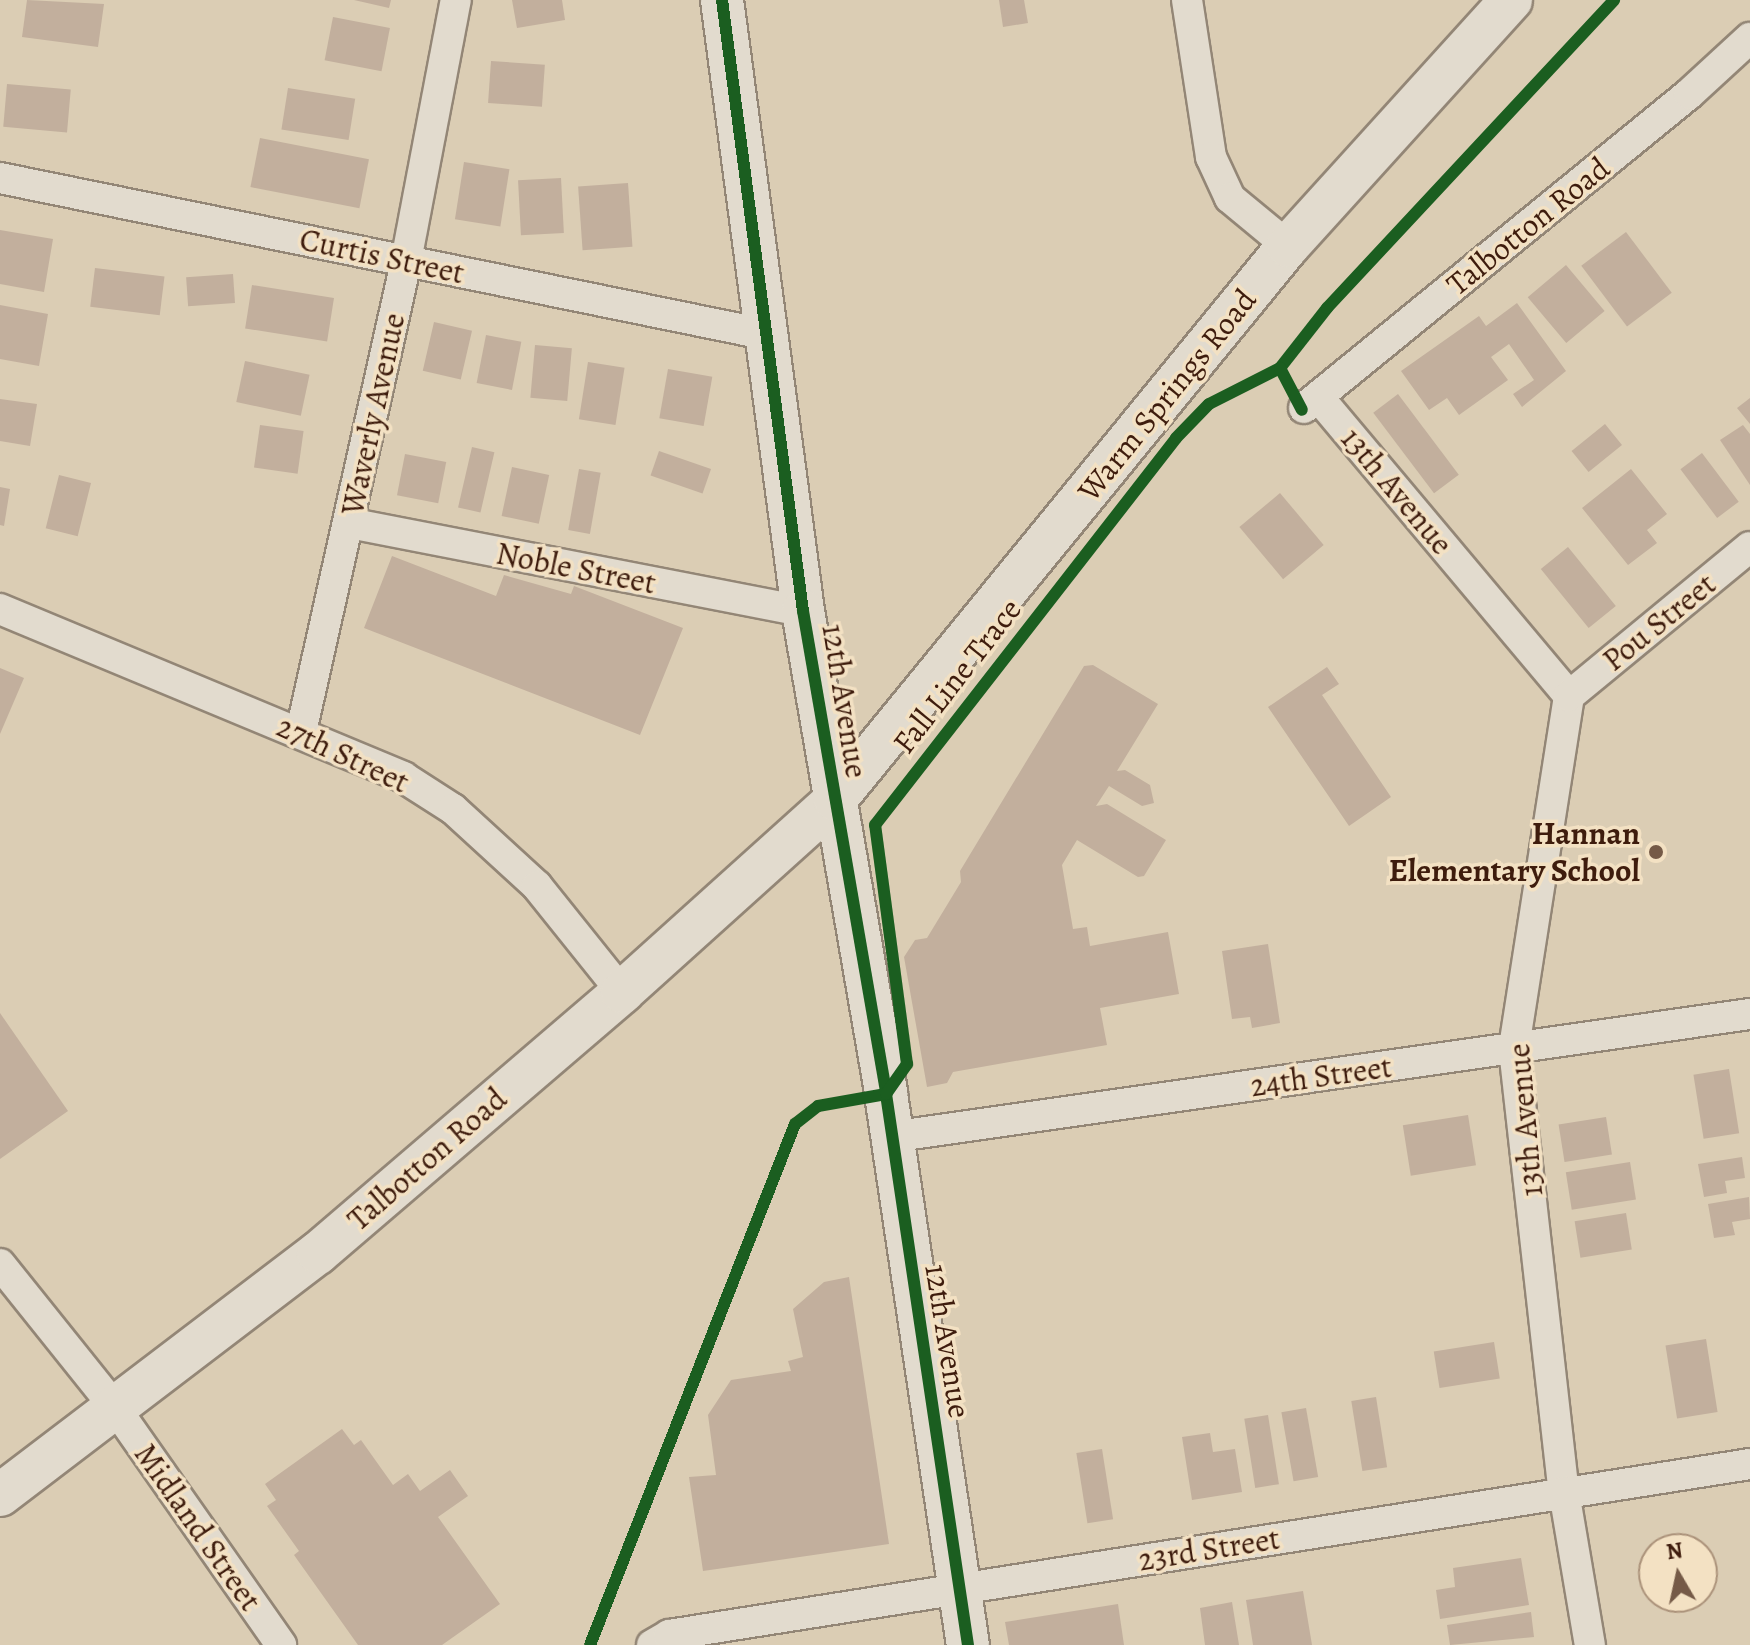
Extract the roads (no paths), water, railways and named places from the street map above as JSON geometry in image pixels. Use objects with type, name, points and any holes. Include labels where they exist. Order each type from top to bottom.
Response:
[{"type":"main road","name":"12th Avenue","points":[[722,0],[803,611],[891,1137],[968,1645]]},
{"type":"main road","name":"Warm Springs Road","points":[[835,800],[1288,246],[1511,0]]},
{"type":"main road","name":"Talbotton Road","points":[[0,1495],[318,1253],[622,992],[835,800]]},
{"type":"street","name":"Waverly Avenue","points":[[301,732],[406,261],[456,0]]},
{"type":"street","points":[[1187,0],[1211,157],[1230,198],[1288,246]]},
{"type":"street","name":"Talbotton Road","points":[[1311,404],[1670,110],[1750,38]]},
{"type":"street","name":"Curtis Street","points":[[0,178],[764,334]]},
{"type":"street","name":"13th Avenue","points":[[1311,404],[1569,696],[1514,1049],[1564,1492],[1590,1645]]},
{"type":"street","name":"Noble Street","points":[[349,523],[803,611]]},
{"type":"street","name":"Pou Street","points":[[1569,696],[1750,547]]},
{"type":"street","name":"27th Street","points":[[0,609],[403,777],[453,809],[537,886],[622,992]]},
{"type":"street","name":"24th Street","points":[[891,1137],[1750,1014]]},
{"type":"street","name":"Midland Street","points":[[0,1264],[116,1409],[281,1645]]},
{"type":"street","name":"23rd Street","points":[[660,1640],[1750,1464]]},
{"type":"place","name":"Hannan Elementary School","points":[[1656,852]]}]
